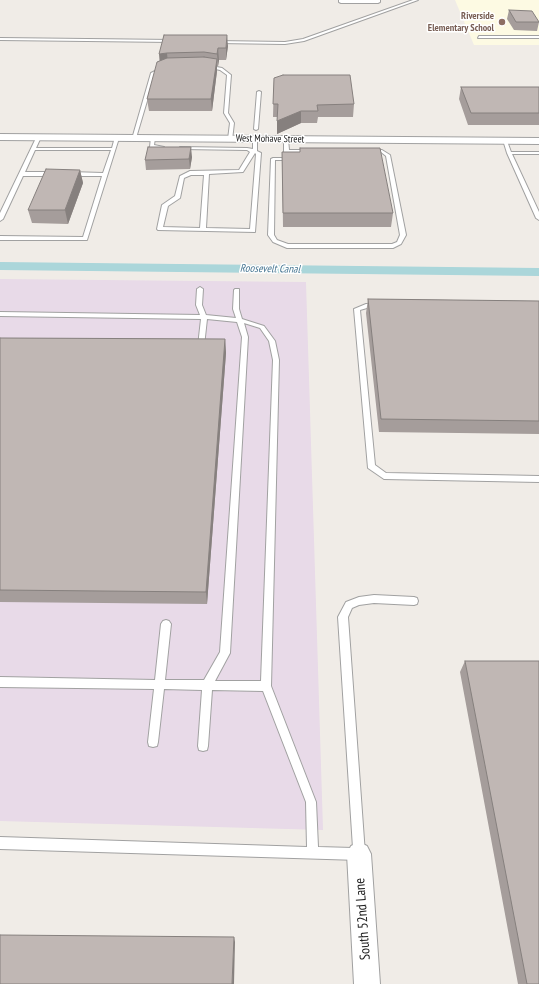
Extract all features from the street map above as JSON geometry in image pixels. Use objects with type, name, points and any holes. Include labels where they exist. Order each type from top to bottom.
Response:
[{"type":"street","name":"West Mohave Street","points":[[0,137],[230,139],[256,134],[286,139],[507,148],[539,141]]},
{"type":"street","name":"South 52nd Lane","points":[[359,854],[367,984]]},
{"type":"lane","points":[[340,0],[341,2],[378,2],[378,0]]},
{"type":"lane","points":[[215,42],[285,43],[304,40],[416,0]]},
{"type":"lane","points":[[480,37],[539,37]]},
{"type":"lane","points":[[0,39],[176,42]]},
{"type":"lane","points":[[198,66],[214,66],[229,75],[226,113],[232,123],[230,139]]},
{"type":"lane","points":[[134,138],[153,73],[168,67]]},
{"type":"lane","points":[[256,151],[251,153],[242,172],[190,173],[182,177],[178,197],[164,205],[160,229],[253,231],[259,153],[256,151],[256,134],[259,92]]},
{"type":"lane","points":[[0,219],[39,137]]},
{"type":"lane","points":[[0,238],[85,239],[117,138]]},
{"type":"lane","points":[[153,138],[152,146],[155,148],[165,148]]},
{"type":"lane","points":[[286,139],[287,159],[274,159],[271,235],[275,242],[287,246],[393,246],[399,244],[403,235],[388,155],[382,152],[366,151]]},
{"type":"lane","points":[[173,148],[247,149],[256,151]]},
{"type":"lane","points":[[507,148],[539,153]]},
{"type":"lane","points":[[507,148],[539,218]]},
{"type":"lane","points":[[34,149],[114,149]]},
{"type":"lane","points":[[287,151],[318,151]]},
{"type":"lane","points":[[203,230],[206,173]]},
{"type":"lane","points":[[22,174],[106,174]]},
{"type":"lane","points":[[200,289],[199,305],[204,317],[201,346]]},
{"type":"lane","points":[[203,746],[207,685],[225,653],[245,337],[236,309],[237,290]]},
{"type":"lane","points":[[381,306],[366,306],[357,309],[371,466],[384,476],[539,479]]},
{"type":"lane","points":[[0,314],[204,317],[240,320],[262,327],[272,341],[276,360],[266,686],[311,802],[313,852]]},
{"type":"lane","points":[[0,843],[359,854],[343,617],[349,605],[359,601],[374,599],[414,601]]},
{"type":"lane","points":[[153,742],[166,624]]},
{"type":"lane","points":[[0,682],[266,686]]},
{"type":"shaded area","name":"Riverside Elementary School","points":[[455,0],[539,0],[539,45],[474,45]]},
{"type":"shaded area","points":[[0,279],[306,282],[323,830],[0,821]]},
{"type":"building","points":[[509,10],[532,11],[539,22],[516,22]]},
{"type":"building","points":[[164,35],[227,35],[226,48],[218,48],[217,54],[204,52],[159,54]]},
{"type":"building","points":[[204,57],[217,59],[211,99],[147,99],[157,62],[167,58]]},
{"type":"building","points":[[283,75],[350,75],[354,104],[317,105],[318,111],[301,111],[277,121],[278,104],[273,104],[274,78]]},
{"type":"building","points":[[461,87],[539,87],[539,113],[471,113]]},
{"type":"building","points":[[148,147],[191,147],[189,159],[145,160]]},
{"type":"building","points":[[300,148],[380,148],[393,213],[283,213],[282,152],[300,152]]},
{"type":"building","points":[[46,169],[80,170],[65,210],[28,210]]},
{"type":"building","points":[[368,299],[539,301],[539,421],[381,419]]},
{"type":"building","points":[[0,338],[225,339],[206,592],[0,590]]},
{"type":"building","points":[[465,661],[539,661],[539,984],[527,984]]},
{"type":"building","points":[[0,935],[234,937],[232,984],[0,984]]},
{"type":"waterway","name":"Roosevelt Canal","points":[[0,266],[539,272]]},
{"type":"place","name":"Riverside Elementary School","points":[[502,22]]}]
